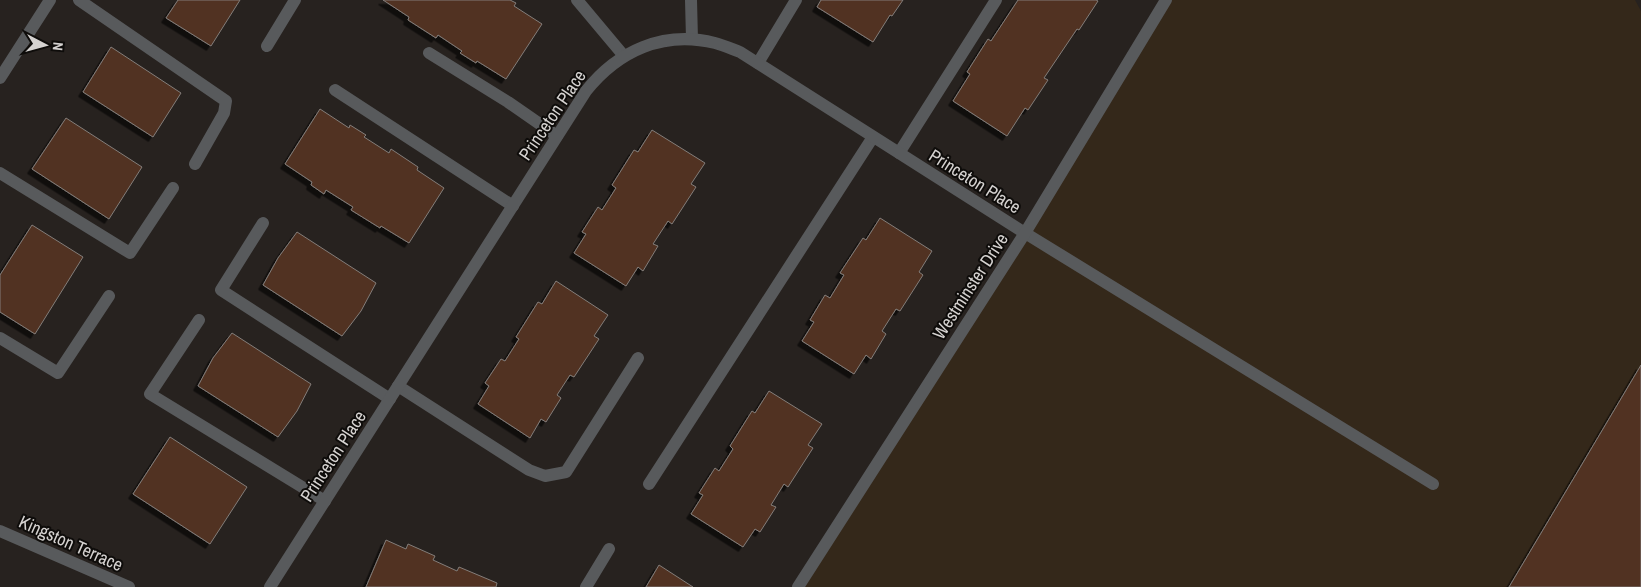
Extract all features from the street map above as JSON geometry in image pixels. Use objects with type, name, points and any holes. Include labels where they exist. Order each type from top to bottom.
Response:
[{"type":"street","points":[[79,0],[226,100],[224,113],[195,164]]},
{"type":"street","points":[[267,46],[295,0]]},
{"type":"street","points":[[577,0],[624,56]]},
{"type":"street","points":[[691,0],[692,39]]},
{"type":"street","points":[[758,63],[796,0]]},
{"type":"street","points":[[900,154],[996,0]]},
{"type":"street","name":"Westminster Drive","points":[[798,587],[1024,233],[1166,0]]},
{"type":"street","points":[[0,78],[48,1]]},
{"type":"street","name":"Princeton Place","points":[[270,587],[586,91],[598,76],[624,56],[639,48],[667,40],[692,39],[716,43],[740,52],[1024,233],[1432,484]]},
{"type":"street","points":[[429,53],[508,102],[557,136]]},
{"type":"street","points":[[335,90],[513,206]]},
{"type":"street","points":[[649,484],[873,137]]},
{"type":"street","points":[[0,173],[130,253],[174,188]]},
{"type":"street","points":[[262,223],[221,290],[390,399]]},
{"type":"street","points":[[0,338],[58,373],[109,296]]},
{"type":"street","points":[[199,320],[150,394],[325,500]]},
{"type":"street","points":[[398,386],[529,470],[545,476],[566,472],[638,358]]},
{"type":"street","name":"Kingston Terrace","points":[[0,530],[129,587]]},
{"type":"street","points":[[586,587],[609,549]]},
{"type":"shaded area","points":[[1166,0],[1635,0],[1641,11],[1641,587],[798,587]]},
{"type":"building","points":[[178,0],[240,0],[211,46],[166,18]]},
{"type":"building","points":[[383,0],[510,0],[516,3],[514,6],[542,24],[506,79],[460,53],[462,51],[438,35],[436,38],[408,20],[409,17]]},
{"type":"building","points":[[821,0],[903,0],[892,16],[890,15],[873,42],[817,7]]},
{"type":"building","points":[[1018,0],[1098,1],[1044,78],[1048,80],[1028,110],[1025,108],[1007,136],[953,101],[970,74],[967,72],[988,39],[991,41]]},
{"type":"building","points":[[111,47],[181,93],[153,137],[83,92]]},
{"type":"building","points":[[320,109],[349,128],[350,125],[366,135],[364,137],[389,153],[391,149],[418,167],[417,170],[444,188],[409,243],[351,210],[353,207],[326,190],[324,194],[311,185],[312,182],[285,164]]},
{"type":"building","points":[[66,118],[142,167],[109,219],[32,169]]},
{"type":"building","points":[[652,130],[705,163],[691,184],[696,187],[672,224],[668,221],[653,244],[658,246],[643,271],[638,267],[626,286],[574,253],[586,234],[582,232],[598,207],[602,210],[616,188],[612,185],[634,150],[638,152]]},
{"type":"building","points":[[880,218],[932,251],[919,272],[923,275],[900,311],[896,309],[882,331],[886,334],[871,359],[866,355],[854,374],[802,341],[814,322],[810,320],[825,295],[830,298],[844,275],[840,273],[863,238],[866,240]]},
{"type":"building","points":[[32,225],[83,257],[35,334],[0,312],[0,275]]},
{"type":"building","points":[[297,232],[376,283],[361,311],[342,336],[263,285],[278,258]]},
{"type":"building","points":[[556,281],[608,315],[594,336],[599,339],[574,377],[570,375],[557,395],[561,398],[546,422],[541,419],[530,438],[478,404],[489,386],[485,383],[501,359],[505,361],[519,339],[516,337],[538,302],[542,304]]},
{"type":"building","points":[[232,333],[311,384],[297,411],[278,437],[198,386],[213,358]]},
{"type":"building","points":[[1641,365],[1641,587],[1509,587]]},
{"type":"building","points":[[769,391],[822,424],[808,445],[813,448],[788,487],[784,484],[771,505],[776,507],[760,532],[755,529],[743,547],[691,514],[703,495],[699,493],[715,468],[719,471],[733,449],[730,446],[752,411],[755,413]]},
{"type":"building","points":[[170,437],[247,487],[210,544],[133,494]]},
{"type":"building","points":[[386,540],[406,549],[408,544],[435,556],[433,560],[457,571],[459,567],[497,583],[496,587],[366,587]]},
{"type":"building","points":[[659,565],[693,587],[646,587]]}]
